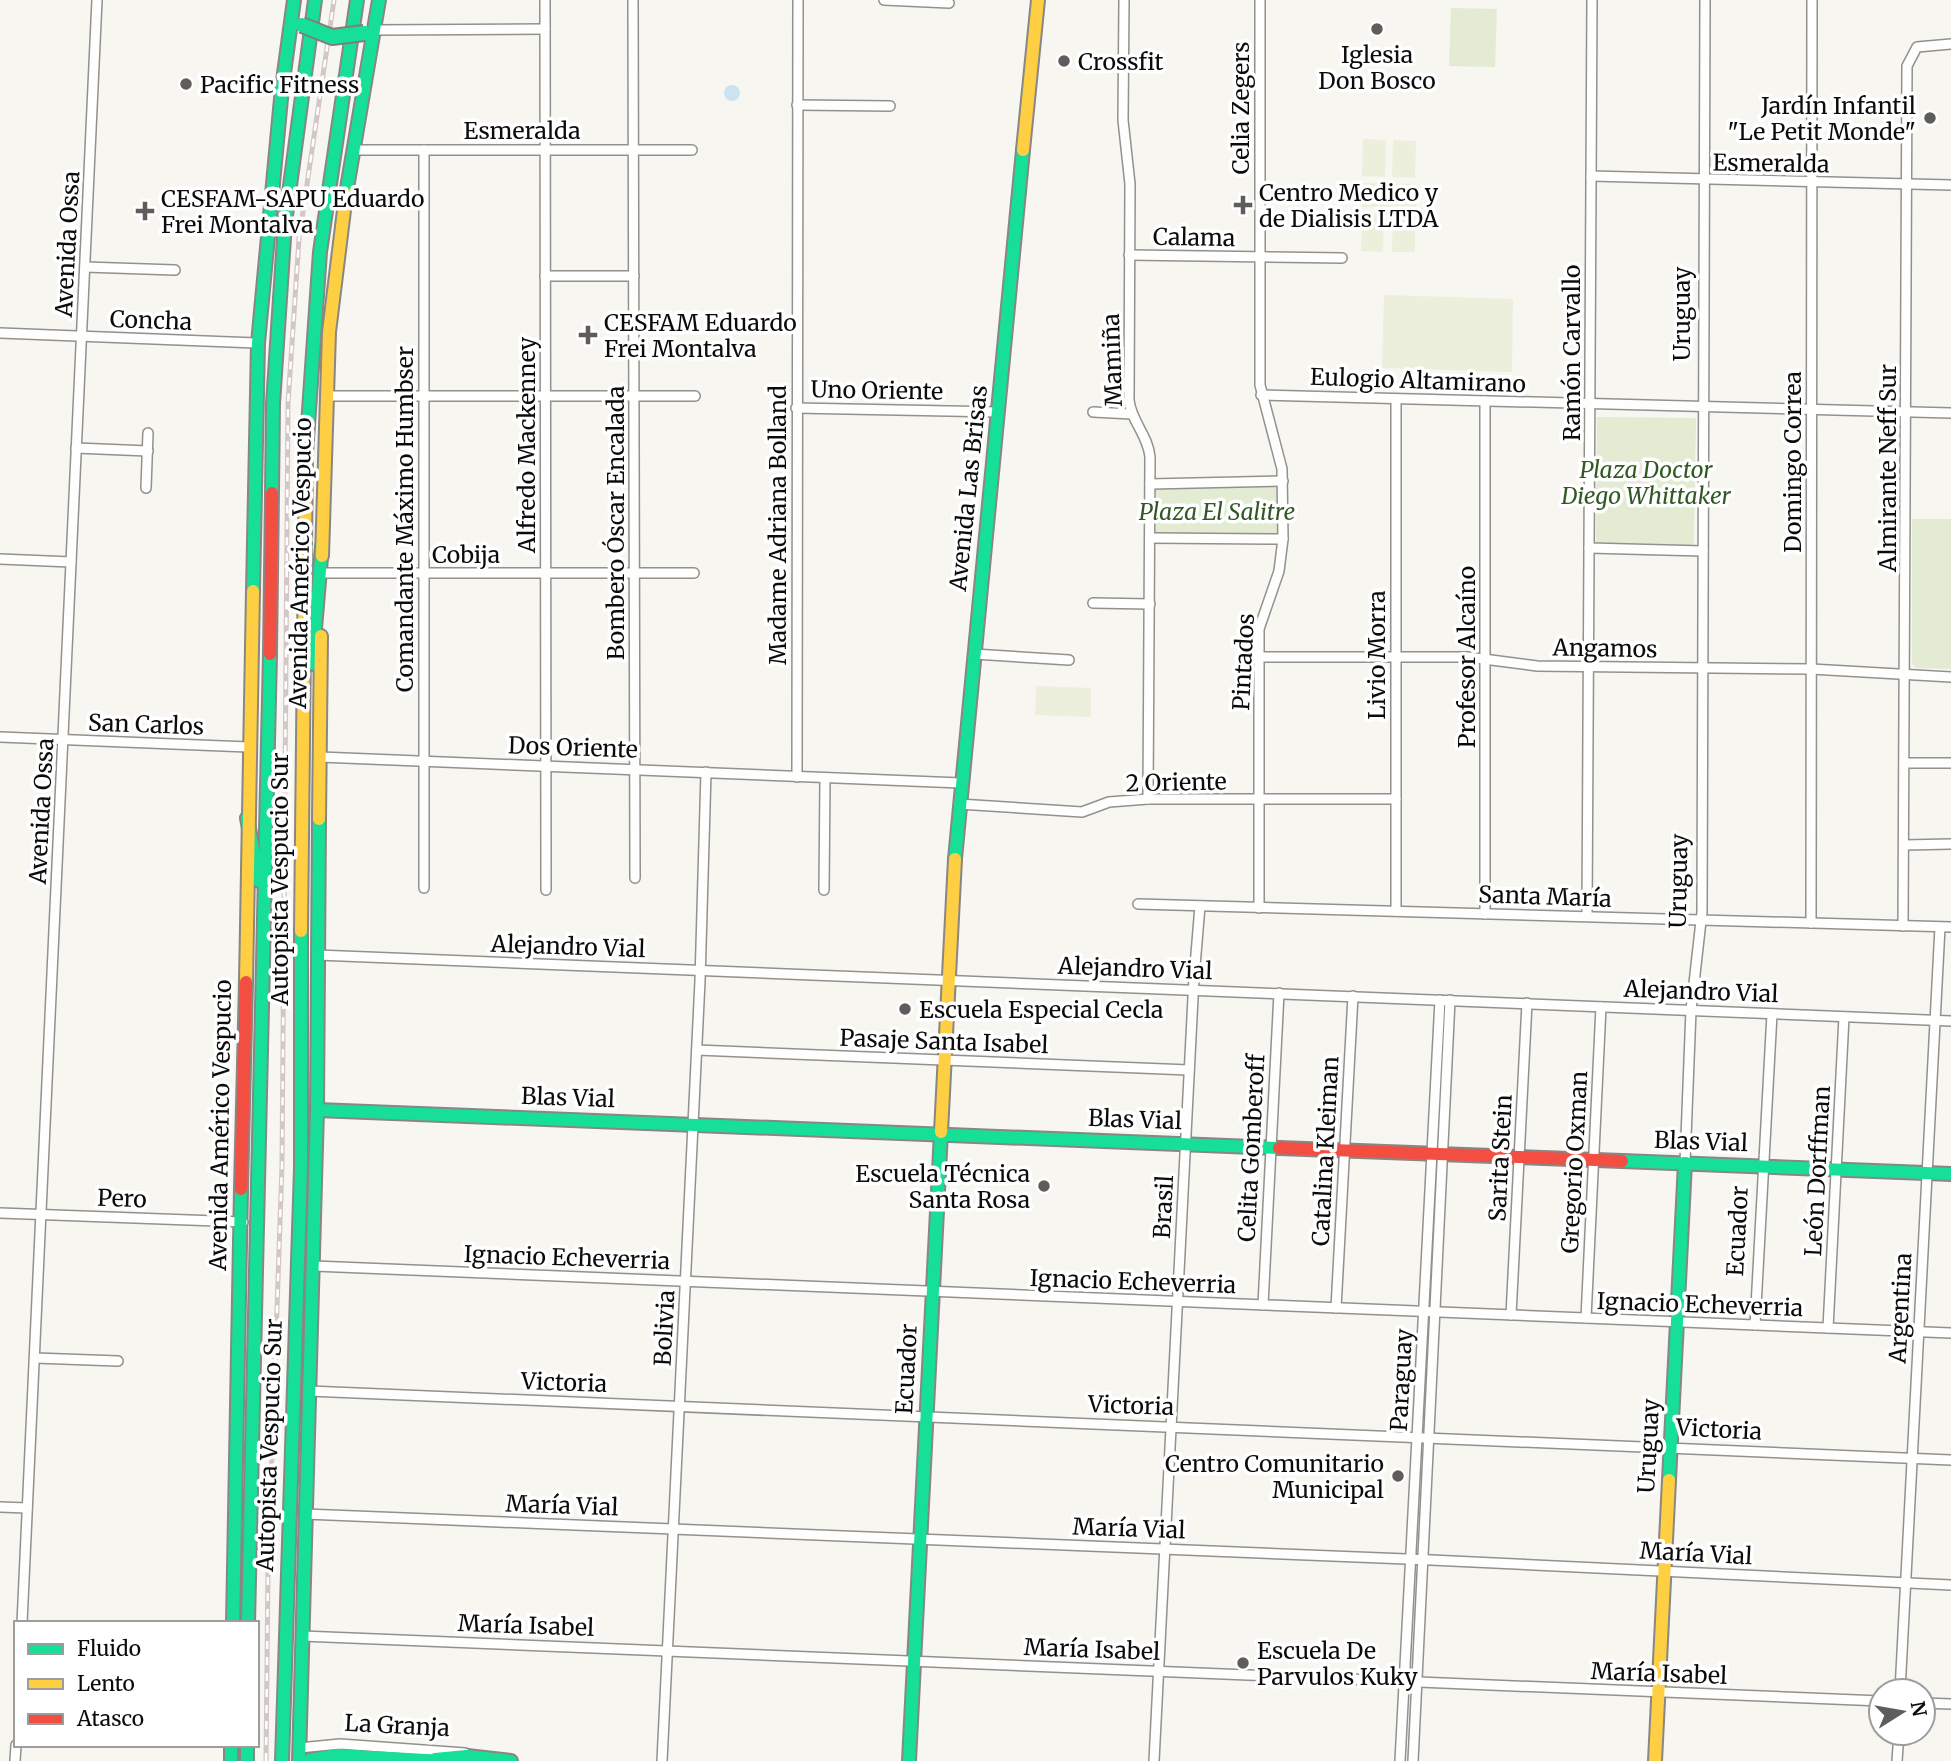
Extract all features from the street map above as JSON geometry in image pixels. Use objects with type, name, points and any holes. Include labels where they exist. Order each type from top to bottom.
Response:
[{"type":"main road","name":"Autopista Vespucio Sur","points":[[248,1621],[266,917],[268,606],[275,341],[290,172],[315,0]]},
{"type":"main road","name":"Autopista Vespucio Sur","points":[[282,1761],[302,1141],[301,813],[305,472],[310,359],[324,215],[357,0]]},
{"type":"main road","name":"Avenida Américo Vespucio","points":[[303,1756],[302,1636],[317,1110],[321,573],[326,396],[332,293],[372,29],[379,0]]},
{"type":"main road","name":"Avenida Las Brisas","points":[[946,980],[959,804],[1038,0]]},
{"type":"main road","points":[[293,4],[302,24],[317,33],[340,37],[372,29]]},
{"type":"main road","name":"Avenida Américo Vespucio","points":[[233,1621],[243,1223],[248,747],[258,344],[293,4]]},
{"type":"main road","points":[[301,813],[322,546]]},
{"type":"main road","points":[[247,818],[266,917]]},
{"type":"main road","name":"Ecuador","points":[[909,1761],[946,980]]},
{"type":"main road","name":"Blas Vial","points":[[317,1110],[1951,1174]]},
{"type":"main road","name":"Uruguay","points":[[1656,1761],[1685,1163]]},
{"type":"main road","name":"La Granja","points":[[303,1756],[439,1760],[491,1758],[511,1761]]},
{"type":"street","name":"Avenida Ossa","points":[[22,1621],[97,0]]},
{"type":"street","name":"Alfredo Mackenney","points":[[545,0],[546,890]]},
{"type":"street","name":"Bombero Óscar Encalada","points":[[633,0],[635,878]]},
{"type":"street","name":"Madame Adriana Bolland","points":[[797,777],[798,0]]},
{"type":"street","name":"Mamiña","points":[[1124,0],[1123,120],[1130,184],[1132,414],[1148,442],[1150,484],[1148,799]]},
{"type":"street","name":"Celia Zegers","points":[[1258,257],[1260,0]]},
{"type":"street","name":"Ramón Carvallo","points":[[1587,916],[1592,0]]},
{"type":"street","name":"Uruguay","points":[[1685,1163],[1691,1010],[1701,920],[1705,0]]},
{"type":"street","name":"Domingo Correa","points":[[1811,923],[1812,0]]},
{"type":"street","points":[[884,1],[949,3]]},
{"type":"street","points":[[372,29],[545,29]]},
{"type":"street","name":"Almirante Neff Sur","points":[[1903,926],[1908,61],[1914,50],[1922,45],[1951,44]]},
{"type":"street","points":[[797,105],[890,106]]},
{"type":"street","name":"Esmeralda","points":[[353,150],[692,150]]},
{"type":"street","name":"Comandante Máximo Humbser","points":[[424,150],[424,888]]},
{"type":"street","name":"Esmeralda","points":[[1591,176],[1812,184],[1951,185]]},
{"type":"street","name":"Calama","points":[[1129,255],[1342,258]]},
{"type":"street","name":"Pintados","points":[[1258,257],[1261,395],[1278,445],[1283,481],[1283,539],[1279,571],[1261,621],[1259,908]]},
{"type":"street","points":[[85,267],[175,270]]},
{"type":"street","points":[[545,276],[634,276]]},
{"type":"street","name":"Concha","points":[[0,333],[258,344]]},
{"type":"street","name":"Eulogio Altamirano","points":[[1261,395],[1951,413]]},
{"type":"street","points":[[326,396],[695,396]]},
{"type":"street","name":"Livio Morra","points":[[1396,399],[1396,911]]},
{"type":"street","name":"Profesor Alcaíno","points":[[1485,401],[1485,914]]},
{"type":"street","name":"Uno Oriente","points":[[796,408],[999,412]]},
{"type":"street","points":[[1093,412],[1132,414]]},
{"type":"street","points":[[146,488],[148,433]]},
{"type":"street","points":[[76,448],[148,452]]},
{"type":"street","points":[[1150,484],[1283,481]]},
{"type":"street","points":[[1150,538],[1283,539]]},
{"type":"street","points":[[1589,548],[1703,551]]},
{"type":"street","points":[[0,559],[71,562]]},
{"type":"street","name":"Cobija","points":[[321,573],[694,573]]},
{"type":"street","points":[[1093,603],[1150,604]]},
{"type":"street","points":[[974,654],[1069,660]]},
{"type":"street","name":"Angamos","points":[[1259,657],[1485,658],[1537,666],[1811,669],[1951,677]]},
{"type":"street","name":"San Carlos","points":[[0,737],[248,747]]},
{"type":"street","name":"Dos Oriente","points":[[320,757],[961,783]]},
{"type":"street","points":[[1904,763],[1951,763]]},
{"type":"street","name":"Bolivia","points":[[662,1761],[701,970],[706,772]]},
{"type":"street","points":[[824,890],[825,778]]},
{"type":"street","name":"2 Oriente","points":[[959,804],[1082,812],[1109,802],[1148,799],[1396,799]]},
{"type":"street","points":[[1904,845],[1951,845]]},
{"type":"street","name":"Santa María","points":[[1138,904],[1951,927]]},
{"type":"street","name":"Brasil","points":[[1154,1761],[1193,990],[1200,906]]},
{"type":"street","name":"Argentina","points":[[1901,1677],[1910,1458],[1940,927]]},
{"type":"street","name":"Alejandro Vial","points":[[317,955],[1951,1021]]},
{"type":"street","name":"Celita Gomberoff","points":[[1263,1305],[1279,993]]},
{"type":"street","name":"Catalina Kleiman","points":[[1336,1308],[1353,996]]},
{"type":"street","name":"Paraguay","points":[[1413,1761],[1435,1312],[1440,1000]]},
{"type":"street","name":"Paraguay","points":[[1400,1761],[1423,1312],[1450,1000]]},
{"type":"street","name":"Sarita Stein","points":[[1511,1315],[1527,1003]]},
{"type":"street","name":"Gregorio Oxman","points":[[1586,1318],[1601,1007]]},
{"type":"street","name":"Ecuador","points":[[1755,1325],[1772,1014]]},
{"type":"street","name":"León Dorffman","points":[[1828,1328],[1844,1017]]},
{"type":"street","name":"Pasaje Santa Isabel","points":[[697,1050],[1189,1070]]},
{"type":"street","name":"Pero","points":[[0,1213],[243,1223]]},
{"type":"street","name":"Ignacio Echeverria","points":[[314,1266],[1951,1333]]},
{"type":"street","points":[[35,1358],[118,1361]]},
{"type":"street","name":"Victoria","points":[[309,1391],[1417,1435],[1951,1460]]},
{"type":"street","points":[[0,1507],[27,1508]]},
{"type":"street","name":"María Vial","points":[[305,1514],[920,1538],[1951,1585]]},
{"type":"street","name":"María Isabel","points":[[302,1636],[1867,1700]]},
{"type":"street","name":"La Granja","points":[[303,1756],[340,1744],[453,1751],[491,1758]]},
{"type":"green space","points":[[1451,8],[1497,9],[1495,67],[1449,66]]},
{"type":"green space","points":[[1363,139],[1386,140],[1385,177],[1362,176]]},
{"type":"green space","points":[[1393,140],[1416,141],[1415,178],[1392,177]]},
{"type":"green space","points":[[1363,183],[1416,184],[1416,207],[1362,207]]},
{"type":"green space","points":[[1362,213],[1384,214],[1383,252],[1361,251]]},
{"type":"green space","points":[[1393,216],[1415,216],[1415,252],[1392,252]]},
{"type":"green space","points":[[1384,295],[1513,299],[1512,372],[1382,368]]},
{"type":"green space","name":"Plaza Doctor Diego Whittaker","points":[[1597,417],[1696,418],[1694,547],[1596,546]]},
{"type":"green space","name":"Plaza El Salitre","points":[[1277,486],[1278,535],[1156,536],[1156,487]]},
{"type":"green space","points":[[1912,519],[1951,519],[1951,669],[1916,668],[1912,664]]},
{"type":"green space","points":[[1036,686],[1091,688],[1091,717],[1035,715]]},
{"type":"shaded area","points":[[1640,467],[1651,471],[1655,482],[1651,493],[1640,497],[1629,493],[1625,482],[1629,471]]},
{"type":"water","points":[[732,85],[738,87],[738,99],[732,101],[726,99],[724,93],[726,87]]},
{"type":"railway","points":[[266,1761],[268,1567],[282,1165],[288,403],[299,239],[334,0]]},
{"type":"traffic: fast","points":[[253,591],[258,343],[282,88],[294,0]]},
{"type":"traffic: fast","points":[[272,493],[273,404],[285,223],[315,0]]},
{"type":"traffic: fast","points":[[306,454],[320,252],[357,0]]},
{"type":"traffic: fast","points":[[346,194],[379,0]]},
{"type":"traffic: fast","points":[[302,25],[332,37],[364,33]]},
{"type":"traffic: fast","points":[[955,859],[1023,150]]},
{"type":"traffic: fast","points":[[312,664],[322,546]]},
{"type":"traffic: fast","points":[[248,1621],[270,654]]},
{"type":"traffic: fast","points":[[247,818],[259,881]]},
{"type":"traffic: fast","points":[[299,1761],[317,1110],[319,819]]},
{"type":"traffic: fast","points":[[282,1761],[301,1168],[301,931]]},
{"type":"traffic: fast","points":[[317,1110],[1279,1148]]},
{"type":"traffic: fast","points":[[909,1761],[941,1132]]},
{"type":"traffic: fast","points":[[1622,1161],[1951,1174]]},
{"type":"traffic: fast","points":[[1669,1480],[1685,1163]]},
{"type":"traffic: fast","points":[[233,1621],[241,1189]]},
{"type":"traffic: fast","points":[[231,1747],[231,1761]]},
{"type":"traffic: fast","points":[[247,1747],[247,1761]]},
{"type":"traffic: fast","points":[[310,1760],[337,1755],[443,1761]]},
{"type":"traffic: fast","points":[[435,1759],[467,1756],[511,1761]]},
{"type":"traffic: slow","points":[[1023,150],[1038,0]]},
{"type":"traffic: slow","points":[[322,556],[329,332],[346,194]]},
{"type":"traffic: slow","points":[[301,931],[306,454]]},
{"type":"traffic: slow","points":[[246,982],[253,591]]},
{"type":"traffic: slow","points":[[319,819],[321,636]]},
{"type":"traffic: slow","points":[[941,1132],[955,859]]},
{"type":"traffic: slow","points":[[1655,1761],[1669,1480]]},
{"type":"traffic: jam","points":[[270,654],[272,493]]},
{"type":"traffic: jam","points":[[241,1189],[246,982]]},
{"type":"traffic: jam","points":[[1279,1148],[1622,1161]]},
{"type":"place","name":"Iglesia Don Bosco","points":[[1377,29]]},
{"type":"place","name":"Crossfit","points":[[1064,61]]},
{"type":"place","name":"Pacific Fitness","points":[[186,84]]},
{"type":"place","name":"Jardín Infantil \"Le Petit Monde\"","points":[[1930,118]]},
{"type":"place","name":"Centro Medico y de Dialisis LTDA","points":[[1243,205]]},
{"type":"place","name":"CESFAM-SAPU Eduardo Frei Montalva","points":[[145,211]]},
{"type":"place","name":"CESFAM Eduardo Frei Montalva","points":[[588,335]]},
{"type":"place","name":"Escuela Especial Cecla","points":[[905,1009]]},
{"type":"place","name":"Escuela Técnica Santa Rosa","points":[[1044,1186]]},
{"type":"place","name":"Centro Comunitario Municipal","points":[[1398,1476]]},
{"type":"place","name":"Escuela De Parvulos Kuky","points":[[1243,1663]]}]
